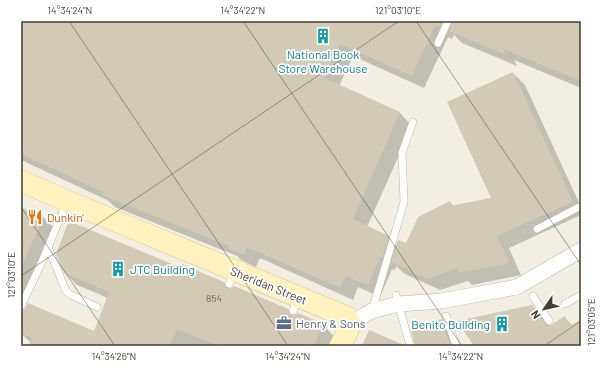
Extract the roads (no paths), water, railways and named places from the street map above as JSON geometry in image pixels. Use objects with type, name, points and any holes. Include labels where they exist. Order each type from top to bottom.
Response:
[{"type":"main road","name":"Sheridan Street","points":[[21,180],[232,278],[296,304],[349,321]]},
{"type":"main road","points":[[340,346],[349,321]]},
{"type":"street","points":[[349,321],[373,306],[397,300],[441,301],[517,287],[581,250]]},
{"type":"lane","points":[[438,43],[448,21]]},
{"type":"lane","points":[[373,306],[404,202],[402,153],[413,122]]},
{"type":"lane","points":[[21,306],[68,201]]},
{"type":"lane","points":[[537,229],[581,206]]},
{"type":"lane","points":[[48,247],[66,291],[71,295],[97,307]]},
{"type":"lane","points":[[565,304],[581,295]]},
{"type":"lane","points":[[533,296],[550,321]]},
{"type":"lane","points":[[397,300],[410,346]]},
{"type":"lane","points":[[446,316],[456,346]]},
{"type":"place","name":"National Book Store Warehouse","points":[[323,36]]},
{"type":"place","name":"Dunkin'","points":[[35,217]]},
{"type":"place","name":"JTC Building","points":[[118,269]]},
{"type":"place","name":"Henry & Sons","points":[[284,323]]},
{"type":"place","name":"Benito Building","points":[[502,324]]}]
